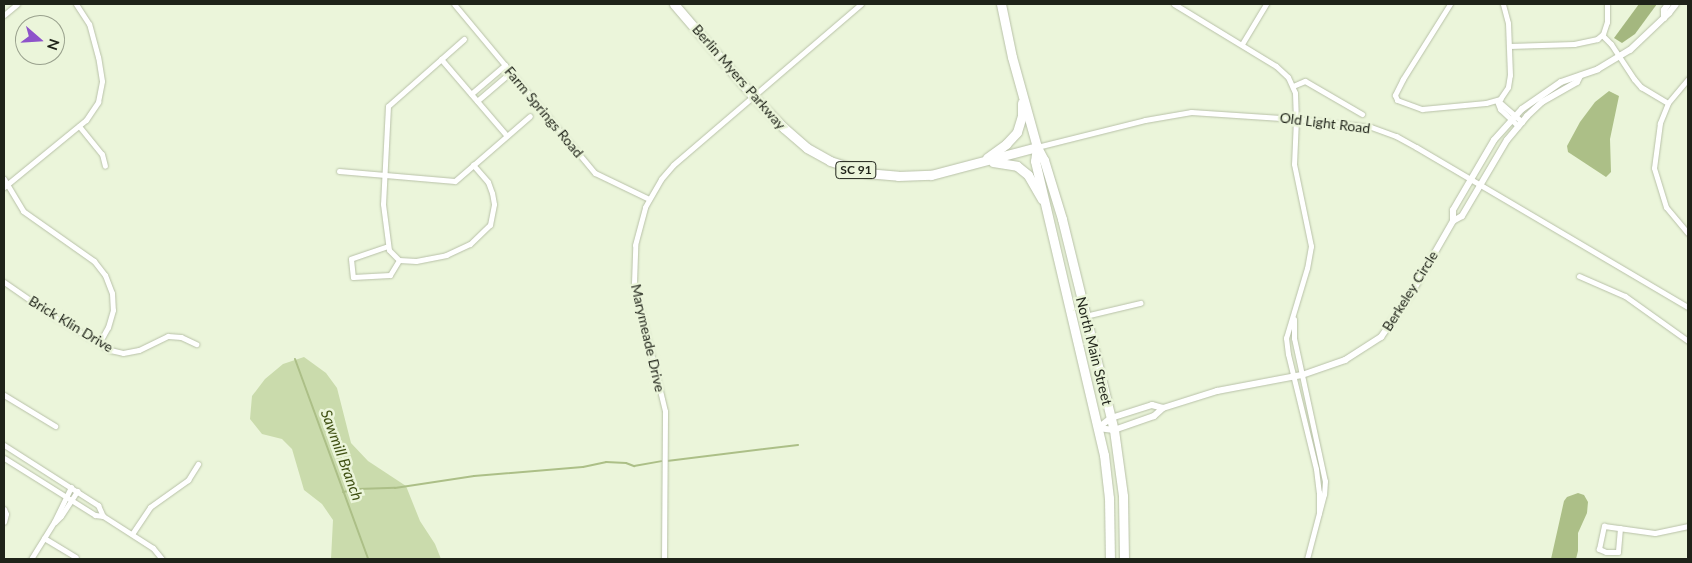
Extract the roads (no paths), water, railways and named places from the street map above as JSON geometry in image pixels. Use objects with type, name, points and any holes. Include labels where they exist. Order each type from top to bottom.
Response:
[{"type":"main road","name":"Berlin Myers Parkway","points":[[674,4],[752,95],[784,128],[807,148],[830,161],[866,173],[898,176],[931,175],[1038,147]]},
{"type":"main road","name":"North Main Street","points":[[1001,4],[1022,93],[1062,219],[1114,430],[1123,496],[1124,559]]},
{"type":"main road","points":[[983,161],[1006,144],[1017,132],[1022,116],[1022,93]]},
{"type":"main road","name":"North Main Street","points":[[1038,147],[1035,161],[1049,212],[1098,428],[1109,498],[1110,559]]},
{"type":"main road","points":[[983,161],[1017,166],[1028,175],[1049,212]]},
{"type":"street","points":[[4,15],[17,4]]},
{"type":"street","points":[[5,186],[79,126],[93,112],[98,102],[102,81],[98,57],[89,24],[76,4]]},
{"type":"street","name":"Farm Springs Road","points":[[452,4],[595,173],[649,199]]},
{"type":"street","name":"Marymeade Drive","points":[[664,559],[665,411],[634,283],[635,245],[649,199],[661,179],[673,165],[752,95],[797,61],[861,4]]},
{"type":"street","points":[[1174,4],[1276,66],[1292,86],[1296,102],[1294,164],[1311,246],[1286,338],[1316,469],[1319,513]]},
{"type":"street","points":[[1242,44],[1266,4]]},
{"type":"street","points":[[1450,4],[1396,91],[1395,98],[1410,106],[1422,109],[1497,101],[1505,92],[1509,82],[1509,46],[1507,15],[1504,4]]},
{"type":"street","points":[[1509,46],[1574,44],[1590,41],[1602,35],[1607,22],[1607,4]]},
{"type":"street","points":[[1664,18],[1664,10],[1668,4]]},
{"type":"street","points":[[1580,76],[1620,58],[1664,18],[1676,4]]},
{"type":"street","points":[[1602,35],[1611,44],[1641,86],[1668,103]]},
{"type":"street","points":[[464,40],[389,104],[383,204],[388,250],[399,260],[416,261],[446,255],[470,244],[490,225],[494,204],[492,193],[488,182],[473,165]]},
{"type":"street","points":[[441,59],[507,136]]},
{"type":"street","points":[[470,94],[505,65]]},
{"type":"street","points":[[477,101],[511,72]]},
{"type":"street","name":"Berkeley Circle","points":[[1098,428],[1114,430],[1154,416],[1163,408],[1217,391],[1302,375],[1345,360],[1381,337],[1396,317],[1453,221],[1462,216],[1507,140],[1542,102],[1577,82],[1580,76],[1573,76],[1549,88],[1514,118],[1494,140],[1452,210],[1453,221]]},
{"type":"street","points":[[1688,79],[1668,103],[1660,123],[1654,168],[1666,207],[1688,233]]},
{"type":"street","points":[[1292,86],[1305,81],[1362,114]]},
{"type":"street","points":[[1497,101],[1520,124]]},
{"type":"street","name":"Old Light Road","points":[[1038,147],[1145,120],[1191,112],[1359,125],[1385,132],[1416,146],[1688,308]]},
{"type":"street","points":[[340,171],[455,180],[530,116]]},
{"type":"street","points":[[79,126],[102,154],[105,166]]},
{"type":"street","points":[[4,179],[5,186],[23,211],[94,261],[105,275],[112,292],[113,310],[108,327],[99,343]]},
{"type":"street","points":[[388,246],[351,259],[352,277],[390,275],[399,260]]},
{"type":"street","points":[[1579,276],[1625,296],[1688,341]]},
{"type":"street","name":"Brick Klin Drive","points":[[4,282],[56,318],[110,350],[123,353],[139,350],[168,336],[181,336],[196,344]]},
{"type":"street","points":[[1085,316],[1140,303]]},
{"type":"street","points":[[1294,314],[1294,338],[1325,482],[1324,494],[1307,559]]},
{"type":"street","points":[[4,395],[55,426]]},
{"type":"street","name":"Berkeley Circle","points":[[1098,428],[1111,418],[1152,405],[1163,408]]},
{"type":"street","points":[[4,445],[98,505],[102,516]]},
{"type":"street","points":[[4,458],[95,515],[102,516],[132,534],[153,548],[162,559]]},
{"type":"street","points":[[132,534],[150,507],[188,480],[198,464]]},
{"type":"street","points":[[31,559],[54,522],[71,487]]},
{"type":"street","points":[[54,522],[61,516],[77,491]]},
{"type":"street","points":[[4,509],[6,514],[4,522]]},
{"type":"street","points":[[1620,528],[1618,552],[1606,552],[1599,549],[1604,526],[1620,528],[1655,533],[1688,526]]},
{"type":"street","points":[[44,538],[76,557]]},
{"type":"waterway","name":"Sawmill Branch","points":[[295,359],[368,559]]},
{"type":"waterway","points":[[667,461],[798,445]]},
{"type":"waterway","points":[[343,492],[358,489],[395,488],[474,476],[583,467],[606,462],[626,463],[634,466],[662,461]]}]
